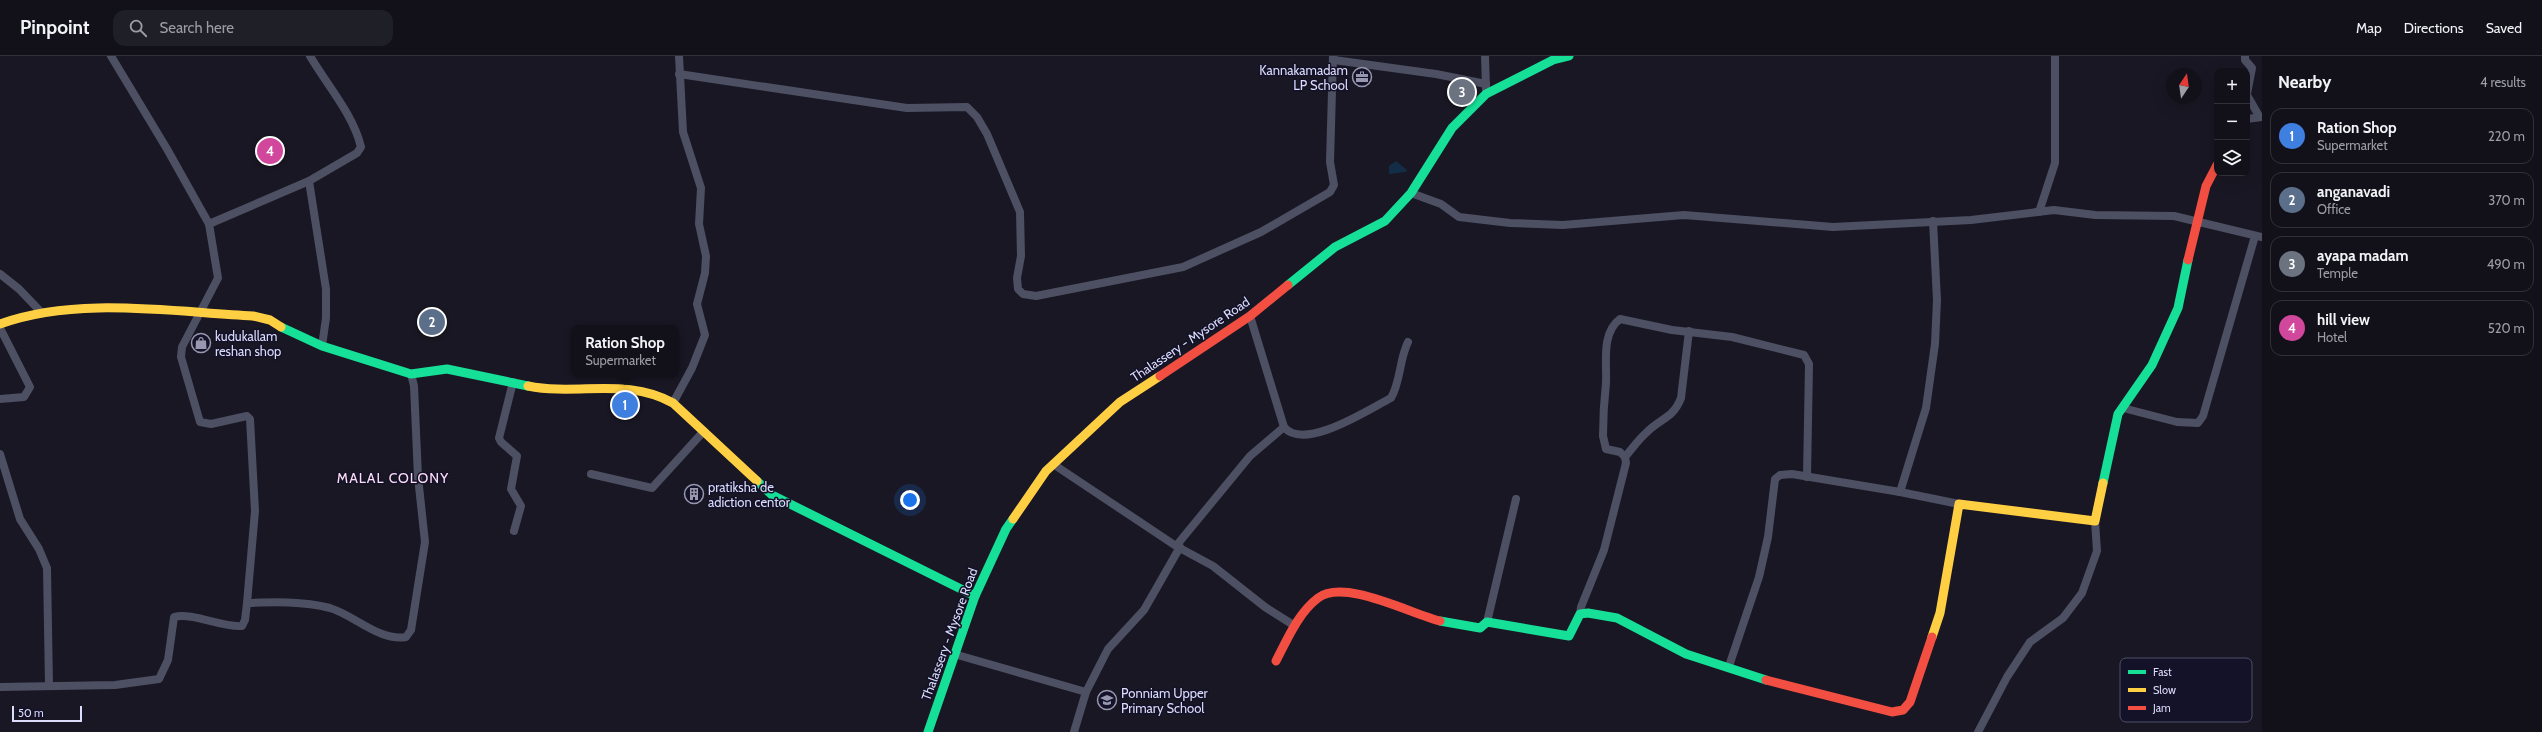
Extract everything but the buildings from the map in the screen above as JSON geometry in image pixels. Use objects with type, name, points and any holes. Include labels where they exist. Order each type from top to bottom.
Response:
[{"type":"street","points":[[0,687],[136,684],[159,679],[168,660],[174,617],[204,620],[233,627],[242,626],[245,620],[255,511],[250,419],[247,416],[211,424],[200,422],[197,418],[181,357],[182,347],[218,278],[209,224],[167,149],[111,56]]},
{"type":"street","points":[[209,224],[309,181],[357,153],[361,147],[359,138],[336,96],[323,80],[310,56]]},
{"type":"street","points":[[673,403],[692,368],[705,335],[697,304],[705,273],[706,256],[699,224],[701,188],[683,132],[679,56]]},
{"type":"street","points":[[679,74],[907,108],[967,107],[977,117],[987,134],[1020,212],[1021,256],[1017,278],[1018,289],[1023,294],[1036,296],[1183,267],[1261,232],[1330,192],[1334,185],[1330,162],[1333,58],[1436,74],[1486,89],[1485,56]]},
{"type":"street","name":"Thalassery - Mysore Road","points":[[928,732],[975,596],[1006,529],[1053,464],[1120,402],[1250,316],[1335,247],[1385,221],[1411,193],[1452,128],[1486,89],[1553,60],[1569,56]]},
{"type":"street","points":[[2040,212],[2055,163],[2055,56]]},
{"type":"street","points":[[2245,56],[2245,60],[2252,68],[2250,79]]},
{"type":"street","points":[[2250,100],[2260,116],[2250,118]]},
{"type":"street","points":[[1978,732],[2007,677],[2030,642],[2063,618],[2082,593],[2097,551],[2095,521],[2118,414],[2152,365],[2178,308],[2196,220],[2206,186],[2214,171]]},
{"type":"street","points":[[309,181],[326,289],[326,318],[322,346]]},
{"type":"street","points":[[1411,193],[1441,204],[1459,217],[1510,223],[1562,225],[1684,215],[1833,227],[1978,220],[2054,210],[2095,215],[2151,214],[2196,220],[2259,236],[2203,416],[2198,423],[2177,422],[2123,408]]},
{"type":"street","points":[[1900,492],[1926,408],[1935,344],[1937,300],[1933,221]]},
{"type":"street","points":[[0,274],[41,312]]},
{"type":"street","points":[[0,324],[41,312],[145,310],[253,316],[270,320],[289,332],[322,346],[411,374],[447,369],[544,389],[638,389],[657,394],[673,403],[772,495],[975,596]]},
{"type":"street","points":[[1250,316],[1272,395],[1284,426],[1288,432],[1297,436],[1326,430],[1392,398],[1397,388],[1402,353],[1408,342]]},
{"type":"street","points":[[1625,458],[1620,452],[1606,448],[1603,436],[1605,359],[1608,336],[1614,324],[1620,319],[1732,337],[1804,355],[1809,364],[1807,477]]},
{"type":"street","points":[[0,328],[30,387],[24,397],[0,399]]},
{"type":"street","points":[[1487,622],[1569,636],[1580,614],[1581,607],[1604,550],[1621,489],[1625,458],[1646,432],[1671,416],[1677,408],[1681,398],[1689,331]]},
{"type":"street","points":[[247,603],[294,601],[331,608],[383,634],[400,638],[406,637],[411,630],[425,542],[418,477],[414,386],[411,374]]},
{"type":"street","points":[[513,382],[499,438],[501,442],[517,456],[511,489],[521,506],[514,531]]},
{"type":"street","points":[[1074,732],[1086,692],[1108,649],[1144,610],[1178,546],[1250,456],[1284,426]]},
{"type":"street","points":[[591,474],[652,488],[704,431]]},
{"type":"street","points":[[0,454],[20,519],[39,549],[47,568],[49,686]]},
{"type":"street","points":[[1053,464],[1178,546],[1213,566],[1265,607],[1295,626]]},
{"type":"street","points":[[1729,666],[1759,577],[1768,537],[1775,478],[1780,474],[1900,492],[1959,504],[2095,521]]},
{"type":"street","points":[[1276,661],[1295,626],[1312,603],[1325,593],[1335,591],[1345,591],[1433,619],[1480,628],[1487,622],[1516,499]]},
{"type":"street","points":[[1580,614],[1588,613],[1617,618],[1686,654],[1729,666],[1760,678],[1866,707],[1892,712],[1903,710],[1910,702],[1940,612],[1959,504]]},
{"type":"street","points":[[954,654],[1086,692]]},
{"type":"water","points":[[1396,161],[1407,170],[1406,172],[1389,174],[1389,166]]},
{"type":"traffic: fast","points":[[1288,285],[1335,247],[1385,221],[1411,193],[1452,128],[1486,94],[1553,60],[1569,56]]},
{"type":"traffic: fast","points":[[2103,483],[2118,414],[2152,365],[2178,308],[2188,260]]},
{"type":"traffic: fast","points":[[281,327],[322,346],[411,374],[447,369],[528,386]]},
{"type":"traffic: fast","points":[[757,481],[772,495],[975,596]]},
{"type":"traffic: fast","points":[[928,732],[975,596],[1006,529],[1013,519]]},
{"type":"traffic: fast","points":[[1440,621],[1480,628],[1487,622],[1569,636],[1580,614],[1588,613],[1617,618],[1686,654],[1766,680]]},
{"type":"traffic: slow","points":[[0,324],[30,315],[61,310],[125,308],[253,316],[270,320],[281,327]]},
{"type":"traffic: slow","points":[[1013,519],[1046,471],[1120,402],[1160,376]]},
{"type":"traffic: slow","points":[[528,386],[547,389],[620,389],[656,395],[673,403],[757,481]]},
{"type":"traffic: slow","points":[[1932,637],[1940,613],[1959,504],[2095,521],[2103,483]]},
{"type":"traffic: jam","points":[[2188,260],[2206,186],[2214,171]]},
{"type":"traffic: jam","points":[[1160,376],[1250,316],[1288,285]]},
{"type":"traffic: jam","points":[[1276,661],[1294,627],[1305,611],[1318,598],[1330,593],[1344,592],[1378,599],[1440,621]]},
{"type":"traffic: jam","points":[[1766,680],[1892,712],[1903,710],[1910,702],[1932,637]]},
{"type":"place","name":"Kannakamadam LP School","points":[[1362,77]]},
{"type":"place","name":"ayapa madam","points":[[1462,92]]},
{"type":"place","name":"hill view","points":[[270,151]]},
{"type":"place","name":"anganavadi","points":[[432,322]]},
{"type":"place","name":"kudukallam reshan shop","points":[[201,343]]},
{"type":"place","name":"Ration Shop","points":[[625,405]]},
{"type":"place","name":"pratiksha de adiction centor","points":[[694,494]]},
{"type":"place","name":"Ponniam Upper Primary School","points":[[1107,700]]},
{"type":"district","name":"MALAL COLONY","points":[[393,478]]}]
